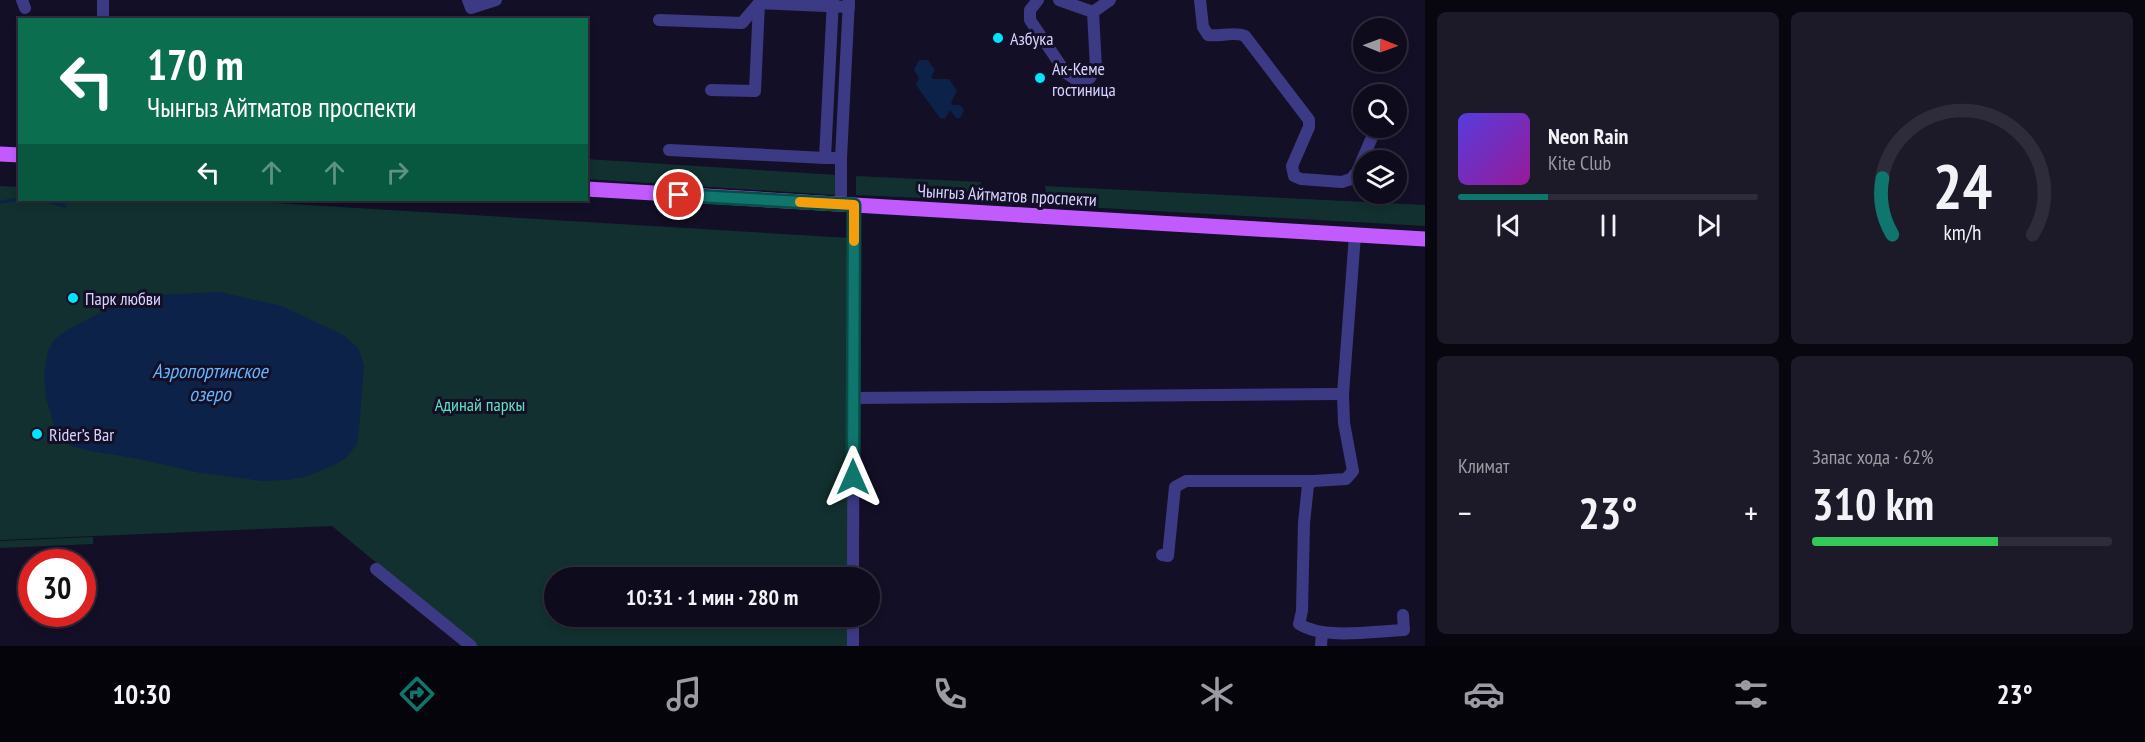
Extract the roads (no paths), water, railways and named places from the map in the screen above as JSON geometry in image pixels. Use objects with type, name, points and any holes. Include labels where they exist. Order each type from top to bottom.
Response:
[{"type":"main road","points":[[0,154],[18,155]]},
{"type":"main road","name":"Чынгыз Айтматов проспекти","points":[[588,189],[1425,239]]},
{"type":"street","points":[[103,0],[103,18]]},
{"type":"street","points":[[468,0],[471,8],[496,0]]},
{"type":"street","points":[[1038,0],[1030,10],[1030,20],[1066,73],[1076,79],[1090,78],[1096,68],[1093,12]]},
{"type":"street","points":[[1059,0],[1093,12]]},
{"type":"street","points":[[1093,12],[1110,0]]},
{"type":"street","points":[[1200,0],[1203,27],[1208,35],[1245,36],[1309,120],[1309,127],[1292,166],[1294,176],[1301,179],[1342,182],[1351,179],[1357,172],[1372,138]]},
{"type":"street","points":[[711,90],[755,92],[759,3]]},
{"type":"street","points":[[659,20],[742,22],[759,3],[849,3],[841,159],[847,205],[853,398],[853,567]]},
{"type":"street","points":[[825,158],[833,3]]},
{"type":"street","points":[[669,150],[841,159]]},
{"type":"street","points":[[1162,555],[1168,556],[1175,487],[1186,481],[1314,482],[1346,479],[1353,471],[1344,423],[1343,394],[1355,235]]},
{"type":"street","points":[[853,398],[1343,394]]},
{"type":"street","points":[[1314,482],[1308,485],[1304,523],[1302,611],[1299,624],[1322,632],[1404,630],[1403,615]]},
{"type":"street","points":[[376,568],[471,646]]},
{"type":"street","points":[[853,627],[854,646]]},
{"type":"street","points":[[1321,646],[1322,632]]},
{"type":"water","points":[[919,60],[928,60],[935,70],[931,77],[933,79],[949,79],[957,91],[951,103],[960,105],[964,110],[960,118],[956,118],[950,110],[945,119],[940,118],[916,85],[919,78],[914,70]]},
{"type":"water","name":"Аэропортинское озеро","points":[[220,292],[282,306],[345,336],[359,349],[364,366],[359,429],[357,444],[346,458],[304,477],[263,481],[200,473],[90,451],[71,446],[60,436],[55,429],[46,397],[44,375],[48,351],[55,339],[67,330],[111,307],[138,296]]},
{"type":"waterway","points":[[0,202],[18,199]]},
{"type":"waterway","points":[[48,201],[65,206]]},
{"type":"place","name":"Азбука","points":[[998,38]]},
{"type":"place","name":"Ак-Кеме гостиница","points":[[1040,78]]},
{"type":"place","name":"Парк любви","points":[[73,298]]},
{"type":"place","name":"Rider’s Bar","points":[[37,434]]},
{"type":"park label","name":"Адинай паркы","points":[[480,404]]}]
